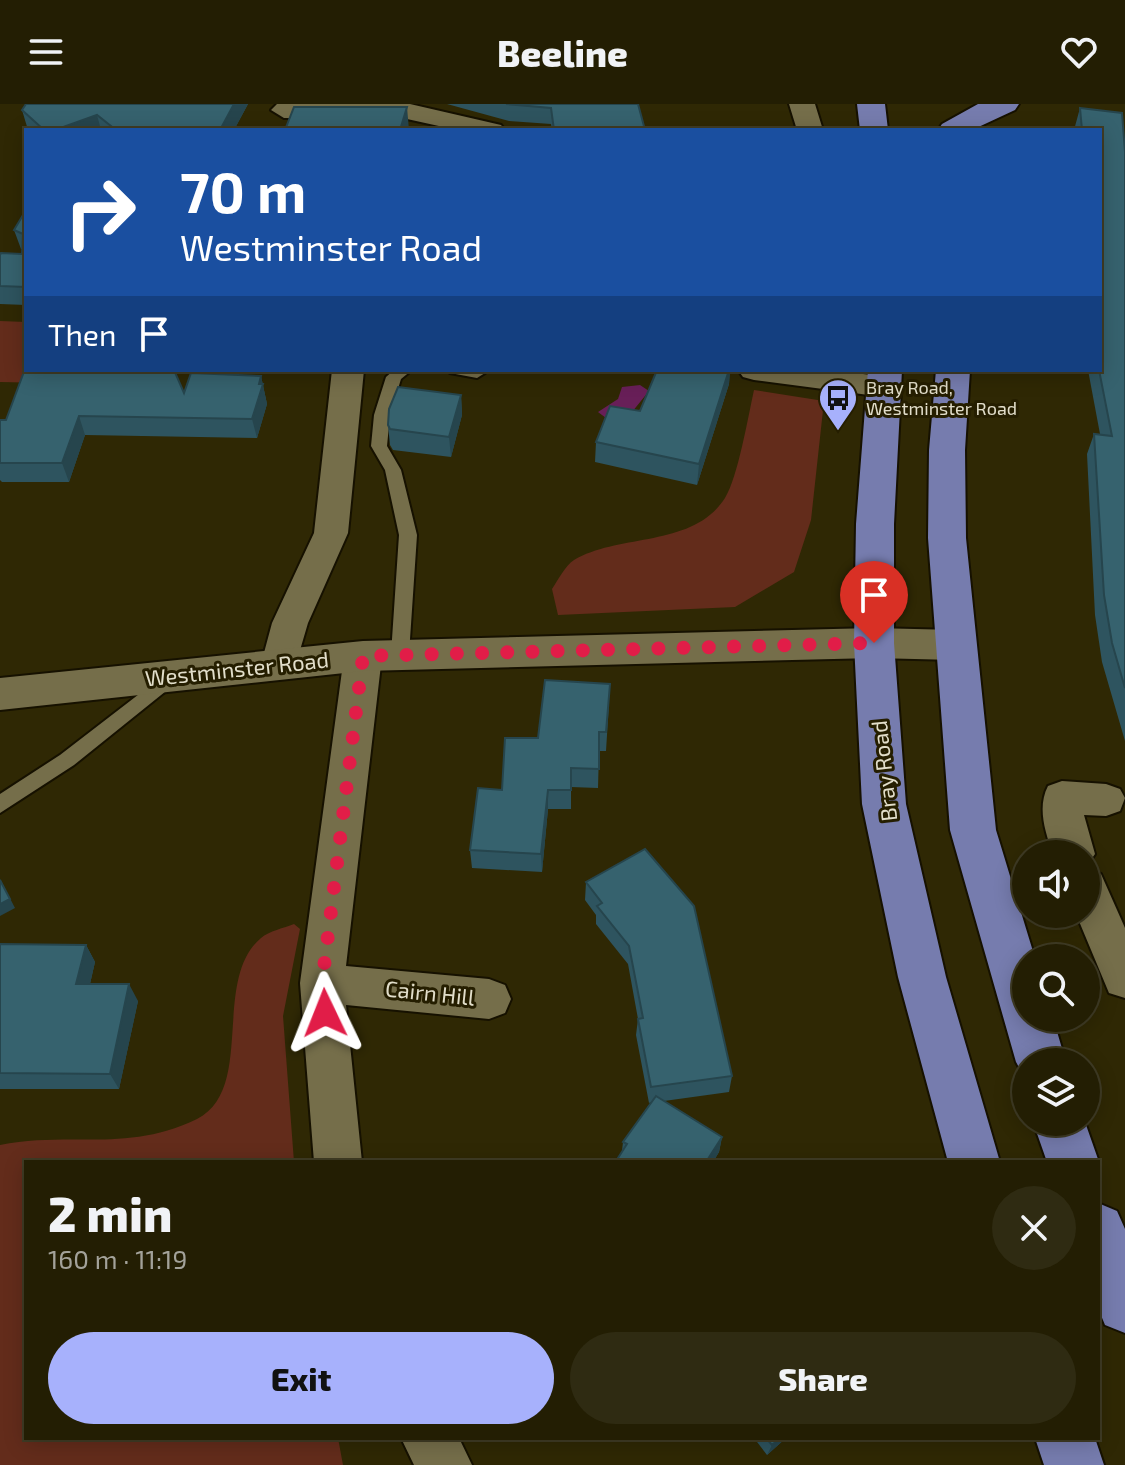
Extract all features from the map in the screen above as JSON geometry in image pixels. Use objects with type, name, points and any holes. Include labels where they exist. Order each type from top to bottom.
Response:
[{"type":"highway","points":[[871,104],[874,128]]},
{"type":"highway","points":[[955,128],[979,113],[1005,104]]},
{"type":"highway","points":[[934,105],[939,128]]},
{"type":"highway","points":[[953,372],[947,450],[947,538],[973,830],[1012,963]]},
{"type":"highway","name":"Bray Road","points":[[885,378],[875,524],[874,643],[884,804],[922,977],[973,1160]]},
{"type":"highway","points":[[1064,1136],[1072,1160]]},
{"type":"highway","points":[[1100,1236],[1125,1305]]},
{"type":"highway","points":[[1066,1440],[1074,1465]]},
{"type":"street","points":[[802,104],[809,128]]},
{"type":"street","points":[[282,115],[407,111],[483,128]]},
{"type":"street","points":[[280,664],[290,623],[331,533],[348,372]]},
{"type":"street","points":[[793,372],[885,378]]},
{"type":"street","name":"Westminster Road","points":[[0,694],[381,655],[874,643],[955,645]]},
{"type":"street","points":[[338,1160],[322,983],[381,655]]},
{"type":"street","points":[[1069,840],[1062,797],[1106,800]]},
{"type":"street","points":[[1100,920],[1125,979]]},
{"type":"street","name":"Cairn Hill","points":[[322,983],[489,999]]},
{"type":"street","points":[[429,1440],[445,1465]]},
{"type":"lane","points":[[381,655],[408,535],[393,470],[379,446],[382,415],[394,377],[401,372]]},
{"type":"lane","points":[[470,372],[477,373]]},
{"type":"lane","points":[[0,805],[67,760],[172,676]]},
{"type":"shaded area","points":[[0,321],[24,322],[24,372],[50,383],[0,382]]},
{"type":"shaded area","points":[[640,385],[649,391],[632,412],[606,418],[598,412],[618,399],[622,387]]},
{"type":"shaded area","points":[[754,390],[824,401],[811,520],[794,572],[735,607],[558,615],[552,589],[574,560],[612,546],[655,538],[694,525],[711,514],[725,498],[734,476]]},
{"type":"shaded area","points":[[294,924],[300,929],[283,1016],[294,1160],[24,1160],[24,1440],[338,1440],[343,1465],[0,1465],[0,1145],[147,1135],[197,1119],[215,1104],[225,1084],[238,980],[246,957],[261,938]]},
{"type":"building","points":[[26,104],[234,104],[221,128],[113,128],[97,115],[61,128],[42,128],[22,110]]},
{"type":"building","points":[[506,104],[638,104],[644,128],[554,128],[551,108]]},
{"type":"building","points":[[294,107],[407,107],[401,128],[286,128]]},
{"type":"building","points":[[1080,108],[1122,113],[1125,152],[1125,688],[1112,643],[1104,595],[1094,434],[1112,436],[1099,372],[1102,372],[1102,128],[1082,128]]},
{"type":"building","points":[[24,213],[24,287],[0,286],[1,253],[22,254],[23,234],[14,230]]},
{"type":"building","points":[[24,372],[175,372],[184,393],[191,373],[261,376],[259,384],[263,384],[252,419],[79,416],[62,463],[0,463],[0,420],[6,420]]},
{"type":"building","points":[[656,372],[728,372],[699,464],[596,442],[610,406],[640,411]]},
{"type":"building","points":[[398,387],[461,395],[449,437],[390,429],[389,409]]},
{"type":"building","points":[[545,680],[610,684],[606,732],[599,732],[599,769],[571,768],[571,790],[548,790],[541,854],[470,850],[478,788],[502,790],[505,738],[538,738]]},
{"type":"building","points":[[645,849],[694,906],[732,1076],[651,1087],[638,1019],[643,1018],[629,946],[597,906],[602,903],[586,882]]},
{"type":"building","points":[[0,880],[10,899],[0,904]]},
{"type":"building","points":[[0,944],[86,945],[76,984],[129,984],[110,1074],[0,1073]]},
{"type":"building","points":[[656,1096],[722,1137],[707,1160],[621,1160],[618,1158],[627,1144],[623,1142]]},
{"type":"place","name":"Bray Road, Westminster Road","points":[[838,432]]},
{"type":"route","points":[[325,1013],[322,983],[363,656],[874,643]]}]
